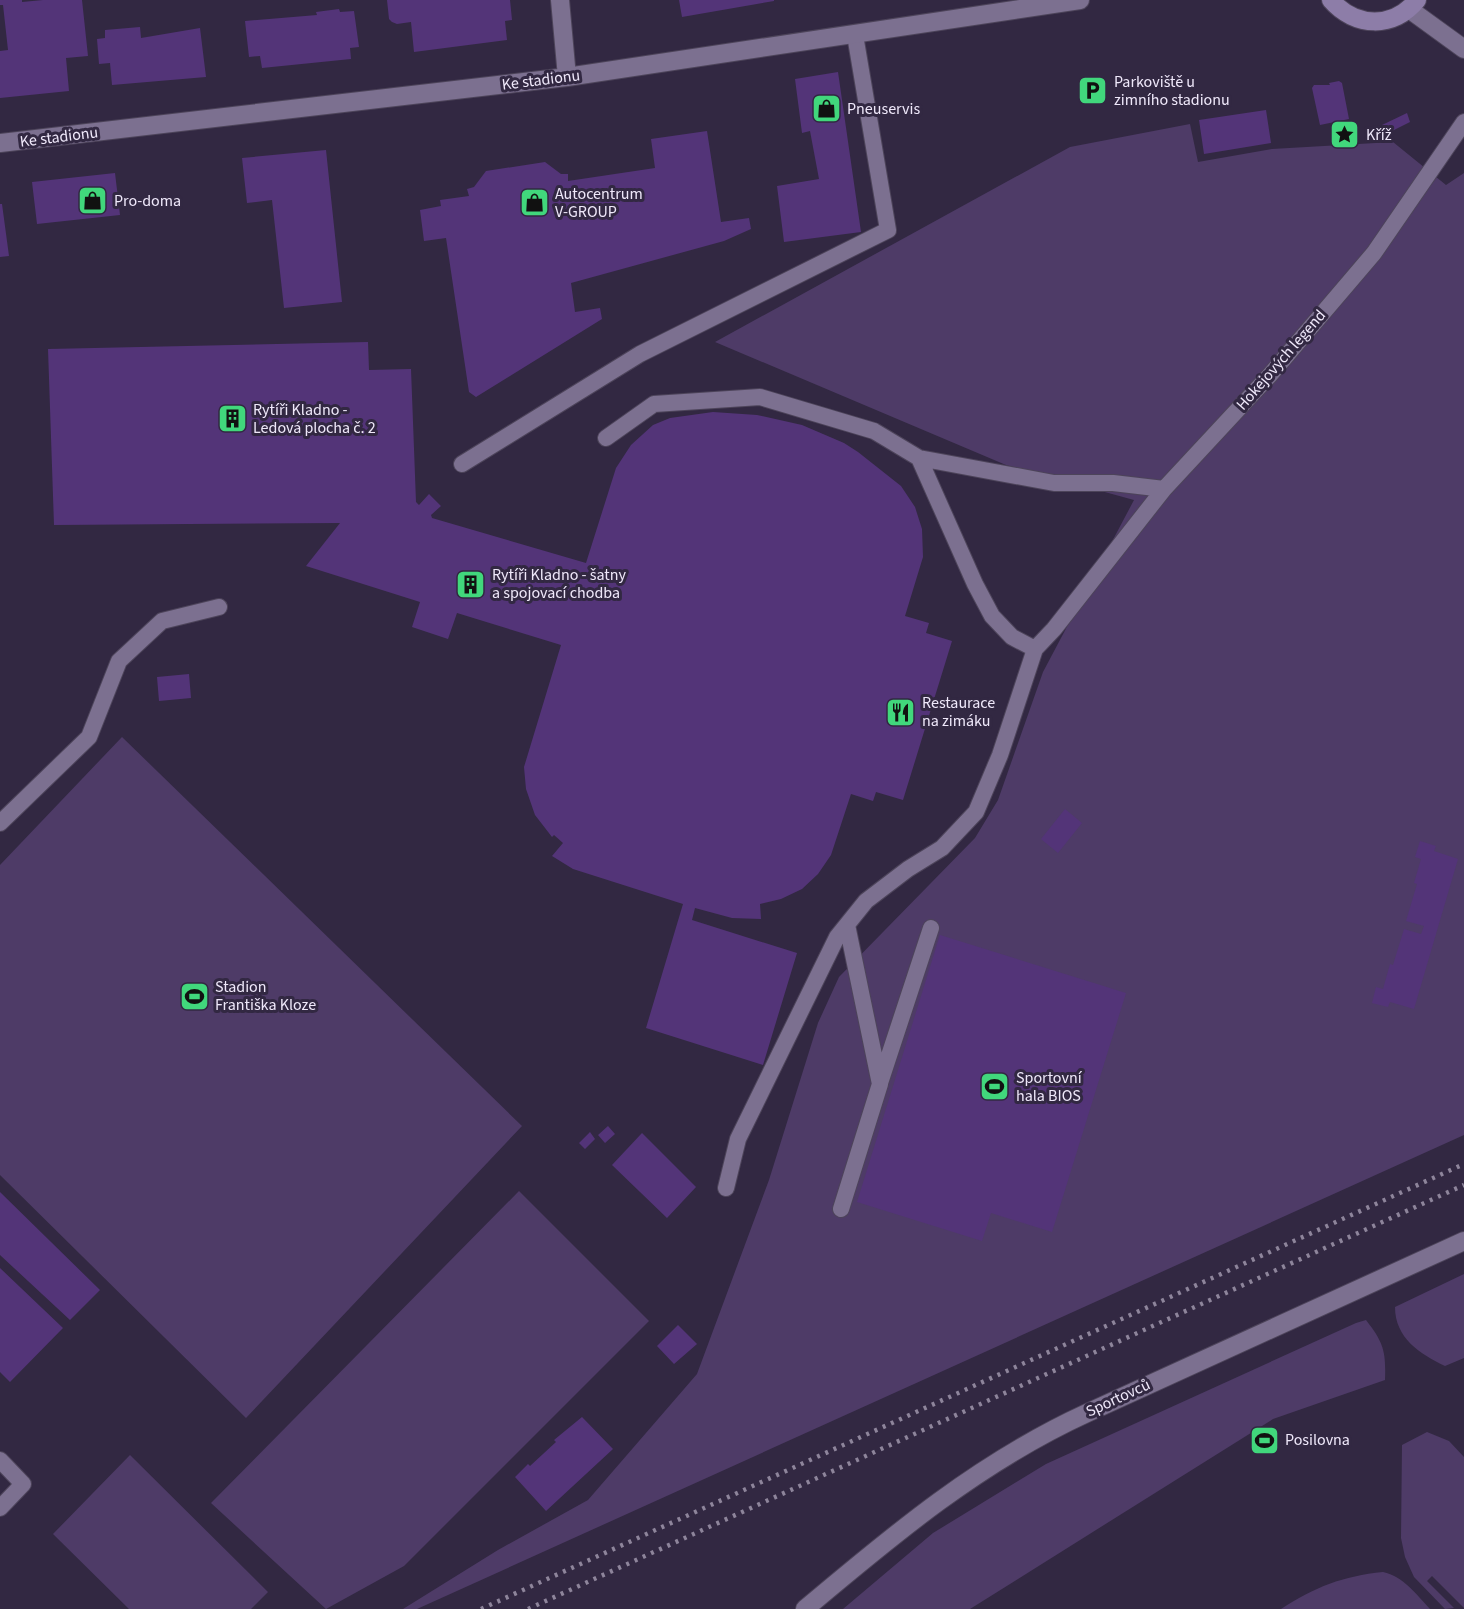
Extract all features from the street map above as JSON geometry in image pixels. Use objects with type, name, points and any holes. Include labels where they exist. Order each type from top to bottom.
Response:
[{"type":"street","points":[[560,0],[567,77]]},
{"type":"street","name":"Ke stadionu","points":[[0,143],[567,77],[1080,0]]},
{"type":"street","points":[[1331,0],[1344,13],[1353,18],[1372,22],[1392,19],[1413,4],[1464,49]]},
{"type":"street","name":"Sportovců","points":[[805,1609],[866,1556],[918,1516],[979,1472],[1032,1440],[1464,1241]]},
{"type":"lane","points":[[462,464],[640,354],[888,230],[855,35]]},
{"type":"lane","name":"Hokejových legend","points":[[1035,649],[1054,629],[1164,489],[1270,375],[1374,253],[1464,122]]},
{"type":"lane","points":[[606,438],[654,404],[760,397],[874,431],[919,458],[1054,483],[1113,483],[1164,489]]},
{"type":"lane","points":[[726,1188],[738,1139],[837,938],[866,901],[908,868],[942,848],[976,812],[1000,755],[1035,649],[1012,637],[992,616],[975,584],[919,458]]},
{"type":"lane","points":[[0,823],[89,737],[119,660],[162,621],[219,608]]},
{"type":"lane","points":[[847,925],[880,1084]]},
{"type":"lane","points":[[842,1209],[930,928]]},
{"type":"lane","points":[[0,1460],[23,1484],[0,1508]]},
{"type":"shaded area","points":[[1190,124],[1198,162],[1272,149],[1393,142],[1446,185],[1464,173],[1464,1135],[417,1609],[403,1609],[498,1550],[588,1500],[697,1374],[769,1180],[818,1023],[839,977],[975,838],[998,800],[1043,672],[1134,500],[1006,465],[715,342],[1070,147]]},
{"type":"shaded area","name":"Stadion Františka Kloze","points":[[122,737],[522,1126],[246,1418],[0,1175],[0,865]]},
{"type":"shaded area","points":[[519,1191],[649,1321],[404,1566],[326,1609],[211,1503]]},
{"type":"shaded area","points":[[1464,1274],[1464,1358],[1445,1366],[1418,1350],[1404,1336],[1399,1328],[1395,1307]]},
{"type":"shaded area","points":[[1366,1320],[1383,1348],[1385,1380],[1273,1419],[970,1609],[843,1609],[933,1533],[1046,1464]]},
{"type":"shaded area","points":[[1427,1432],[1449,1441],[1464,1457],[1464,1608],[1432,1576],[1427,1581],[1454,1608],[1445,1609],[1414,1577],[1405,1557],[1401,1538],[1402,1445]]},
{"type":"shaded area","points":[[130,1455],[268,1592],[251,1609],[129,1609],[53,1534]]},
{"type":"shaded area","points":[[1383,1572],[1403,1582],[1430,1609],[1281,1609],[1306,1594],[1330,1584],[1355,1576]]},
{"type":"building","points":[[0,0],[22,0],[22,2],[82,0],[88,56],[66,58],[69,91],[0,98],[0,51],[8,50],[3,5],[0,5]]},
{"type":"building","points":[[387,0],[510,0],[512,20],[505,21],[507,40],[414,52],[411,22],[397,24],[392,22],[389,19]]},
{"type":"building","points":[[679,0],[774,0],[774,1],[682,17]]},
{"type":"building","points":[[339,9],[340,12],[354,11],[359,47],[350,48],[351,59],[262,68],[260,56],[249,57],[245,21],[317,15],[316,12]]},
{"type":"building","points":[[140,27],[141,38],[200,28],[206,77],[112,85],[110,63],[99,64],[97,39],[105,38],[105,30]]},
{"type":"building","points":[[838,72],[861,232],[784,242],[777,186],[819,179],[810,131],[802,133],[795,79]]},
{"type":"building","points":[[1339,81],[1342,83],[1349,119],[1320,125],[1312,88],[1314,85],[1330,85],[1329,83]]},
{"type":"building","points":[[1266,110],[1271,143],[1204,154],[1199,120]]},
{"type":"building","points":[[1407,113],[1410,122],[1386,134],[1382,125]]},
{"type":"building","points":[[707,131],[721,222],[749,218],[751,229],[724,241],[571,283],[575,312],[600,308],[602,319],[476,397],[469,392],[446,238],[424,241],[420,210],[441,206],[440,200],[469,196],[467,189],[474,187],[486,171],[545,162],[561,174],[568,174],[568,181],[655,168],[651,139]]},
{"type":"building","points":[[326,150],[342,302],[284,308],[272,200],[247,203],[242,158]]},
{"type":"building","points":[[115,173],[120,215],[37,224],[32,182]]},
{"type":"building","points":[[0,204],[2,204],[9,256],[0,257]]},
{"type":"building","points":[[368,342],[369,370],[411,369],[416,502],[419,505],[429,494],[441,506],[431,515],[432,518],[586,563],[616,468],[631,445],[653,425],[670,418],[713,412],[757,415],[802,425],[844,443],[901,486],[915,507],[922,529],[923,557],[905,616],[929,623],[926,633],[952,641],[903,800],[876,792],[873,801],[851,794],[831,855],[818,874],[802,889],[781,899],[760,904],[761,919],[732,918],[695,908],[692,920],[797,953],[763,1065],[646,1028],[683,904],[573,869],[552,856],[563,843],[554,835],[552,837],[535,815],[526,789],[524,767],[561,645],[457,613],[448,639],[412,627],[420,602],[306,566],[340,523],[54,525],[48,349]]},
{"type":"building","points":[[189,674],[191,698],[159,701],[157,677]]},
{"type":"building","points":[[1065,809],[1082,823],[1058,853],[1041,839]]},
{"type":"building","points":[[1420,841],[1436,846],[1434,851],[1458,859],[1414,1009],[1390,1002],[1388,1007],[1372,1003],[1376,987],[1383,989],[1404,929],[1421,934],[1424,926],[1406,921],[1417,884],[1414,883],[1421,859],[1415,857]]},
{"type":"building","name":"Sportovní hala BIOS","points":[[940,935],[1126,993],[1052,1232],[991,1213],[982,1241],[857,1202]]},
{"type":"building","points":[[608,1126],[615,1134],[605,1143],[598,1135]]},
{"type":"building","points":[[590,1132],[595,1139],[585,1149],[579,1143]]},
{"type":"building","points":[[642,1133],[696,1187],[667,1218],[612,1165]]},
{"type":"building","points":[[0,1192],[100,1290],[70,1320],[0,1255]]},
{"type":"building","points":[[0,1268],[63,1328],[10,1382],[0,1372]]},
{"type":"building","points":[[678,1325],[697,1344],[674,1364],[657,1346]]},
{"type":"building","points":[[582,1417],[613,1449],[546,1511],[515,1477],[528,1464],[530,1466],[556,1442],[554,1440]]},
{"type":"railway","points":[[481,1609],[1464,1164]]},
{"type":"railway","points":[[528,1609],[1464,1185]]},
{"type":"place","name":"Parkoviště u zimního stadionu","points":[[1093,91]]},
{"type":"place","name":"Pneuservis","points":[[826,109]]},
{"type":"place","name":"Kříž","points":[[1345,135]]},
{"type":"place","name":"Pro-doma","points":[[93,201]]},
{"type":"place","name":"Autocentrum V-GROUP","points":[[534,203]]},
{"type":"place","name":"Rytíři Kladno - Ledová plocha č. 2","points":[[232,419]]},
{"type":"place","name":"Rytíři Kladno - šatny a spojovací chodba","points":[[471,584]]},
{"type":"place","name":"Restaurace na zimáku","points":[[901,712]]},
{"type":"place","name":"Stadion Františka Kloze","points":[[194,996]]},
{"type":"place","name":"Sportovní hala BIOS","points":[[995,1087]]},
{"type":"place","name":"Posilovna","points":[[1264,1440]]}]
